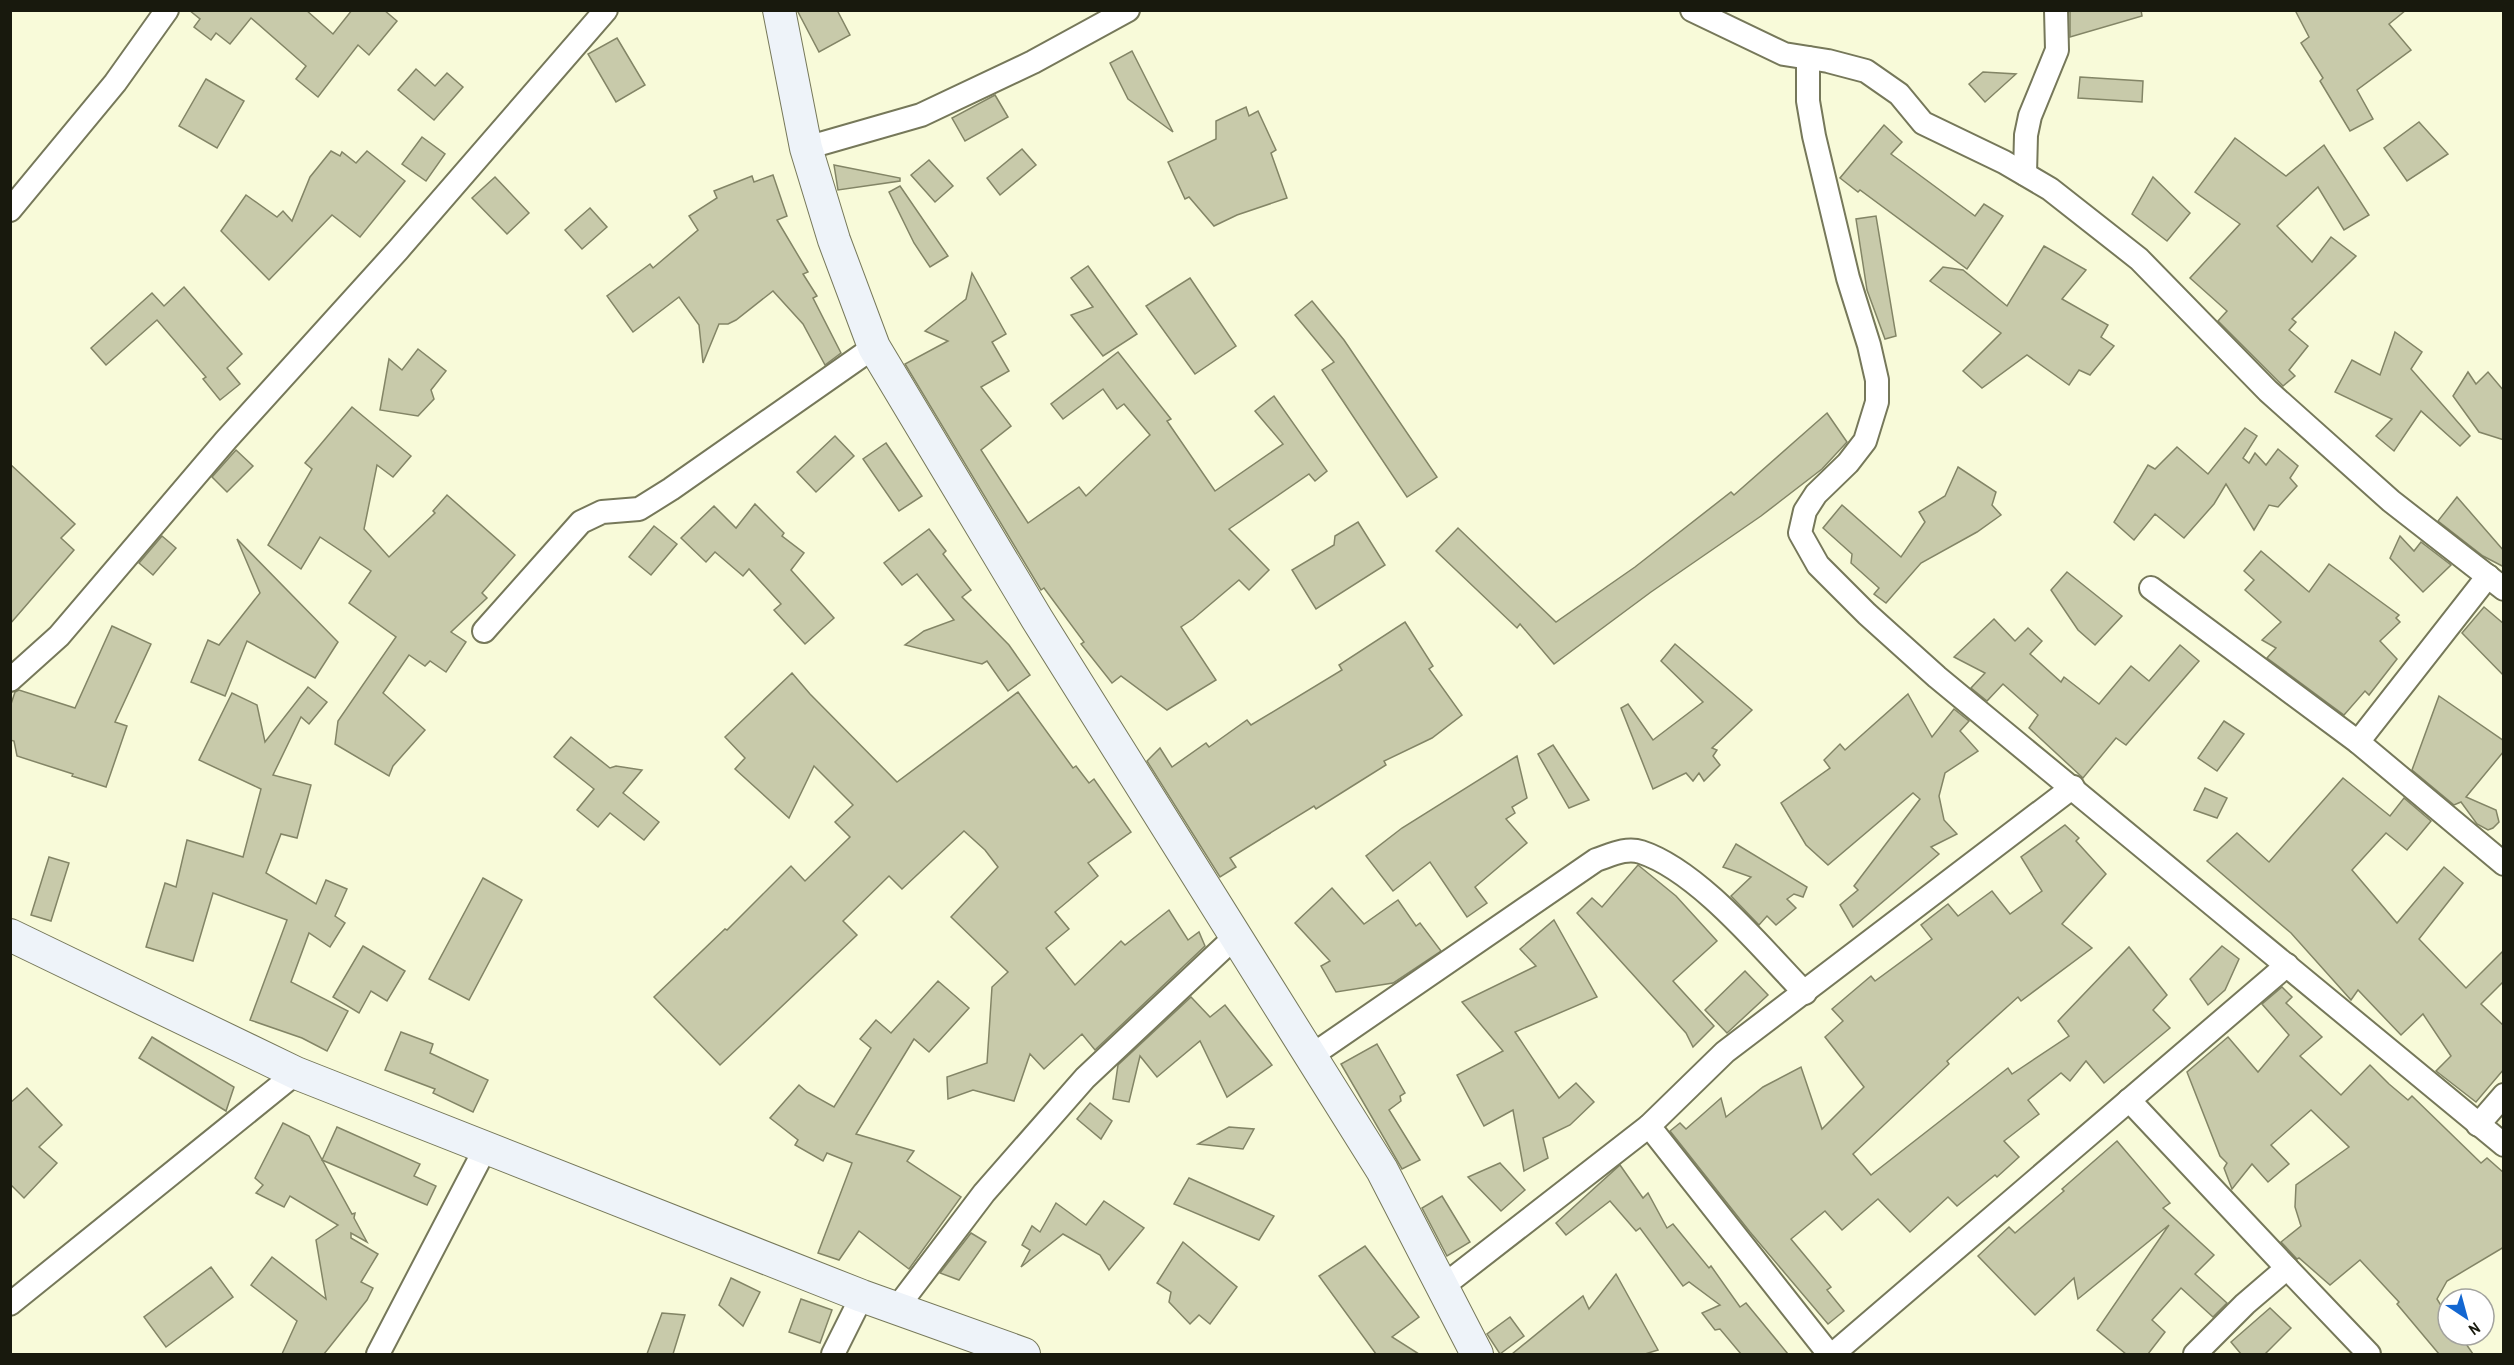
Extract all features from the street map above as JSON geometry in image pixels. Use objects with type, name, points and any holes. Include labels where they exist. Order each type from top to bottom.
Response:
[{"type":"street","points":[[10,210],[115,83],[167,10]]},
{"type":"street","points":[[10,680],[59,636],[226,440],[398,250],[606,10]]},
{"type":"street","points":[[779,10],[807,148],[834,240],[874,347],[1037,619],[1382,1170],[1478,1354]]},
{"type":"street","points":[[807,148],[921,115],[1033,62],[1128,10]]},
{"type":"street","points":[[1692,10],[1784,54],[1866,71],[1899,94],[1923,123],[2004,162],[2050,189],[2139,259],[2196,320],[2268,391],[2391,501],[2496,582],[2358,742]]},
{"type":"street","points":[[2025,174],[2026,135],[2030,117],[2057,50],[2056,10]]},
{"type":"street","points":[[1808,58],[1808,102],[1814,136],[1848,278],[1877,380],[1877,402],[1865,441],[1816,494],[1805,511],[1800,533],[1818,565],[1867,614],[1937,677],[2504,1145]]},
{"type":"street","points":[[2004,162],[2026,135]]},
{"type":"street","points":[[484,632],[582,522],[602,512],[639,509],[874,347]]},
{"type":"street","points":[[2151,588],[2358,742],[2504,864]]},
{"type":"street","points":[[1442,1287],[1649,1126],[1725,1052],[2073,788]]},
{"type":"street","points":[[1311,1056],[1596,860],[1620,851],[1640,852],[1689,880],[1729,915],[1805,993]]},
{"type":"street","points":[[10,934],[296,1073],[862,1296],[1024,1354]]},
{"type":"street","points":[[896,1309],[984,1193],[1085,1078],[1236,936]]},
{"type":"street","points":[[1649,1126],[1831,1354],[2287,965]]},
{"type":"street","points":[[10,1304],[296,1073]]},
{"type":"street","points":[[2478,1125],[2504,1095]]},
{"type":"street","points":[[2129,1100],[2369,1354]]},
{"type":"street","points":[[378,1354],[486,1147]]},
{"type":"street","points":[[2195,1354],[2245,1304],[2287,1268]]},
{"type":"street","points":[[833,1354],[862,1296]]},
{"type":"building","points":[[189,10],[306,10],[333,34],[352,10],[384,10],[397,21],[369,55],[358,45],[318,97],[296,79],[306,66],[251,18],[230,44],[216,33],[211,40],[194,27],[200,19]]},
{"type":"building","points":[[797,10],[837,10],[850,35],[819,52]]},
{"type":"building","points":[[2070,10],[2141,10],[2142,16],[2070,37]]},
{"type":"building","points":[[2295,10],[2406,10],[2389,24],[2411,50],[2357,90],[2373,119],[2350,131],[2320,81],[2323,78],[2301,43],[2309,37]]},
{"type":"building","points":[[617,38],[645,85],[616,102],[588,54]]},
{"type":"building","points":[[1132,51],[1173,132],[1128,99],[1110,63]]},
{"type":"building","points":[[416,69],[435,86],[447,73],[463,87],[434,120],[398,90]]},
{"type":"building","points":[[1983,72],[2016,74],[1985,102],[1969,84]]},
{"type":"building","points":[[2080,77],[2143,81],[2142,102],[2078,98]]},
{"type":"building","points":[[206,79],[244,101],[217,148],[179,126]]},
{"type":"building","points":[[995,95],[1008,117],[965,141],[952,118]]},
{"type":"building","points":[[1246,107],[1249,116],[1258,111],[1276,150],[1271,153],[1287,198],[1237,215],[1214,226],[1189,197],[1185,199],[1168,162],[1216,139],[1216,121]]},
{"type":"building","points":[[2419,122],[2448,154],[2407,181],[2384,148]]},
{"type":"building","points":[[1884,125],[1902,142],[1891,154],[1975,216],[1984,204],[2003,216],[1967,269],[1860,190],[1858,192],[1840,178]]},
{"type":"building","points":[[422,137],[445,154],[426,181],[402,164]]},
{"type":"building","points":[[2235,138],[2286,176],[2324,145],[2369,215],[2344,230],[2318,187],[2277,226],[2312,262],[2331,237],[2356,256],[2292,319],[2296,322],[2289,330],[2308,346],[2289,370],[2295,376],[2283,386],[2218,321],[2227,311],[2190,278],[2240,224],[2195,192]]},
{"type":"building","points":[[1022,149],[1036,165],[1000,195],[987,178]]},
{"type":"building","points":[[331,151],[340,156],[342,152],[356,163],[367,151],[405,181],[360,237],[332,215],[269,280],[221,231],[246,195],[277,217],[283,211],[292,221],[310,177]]},
{"type":"building","points":[[929,160],[953,186],[935,202],[911,175]]},
{"type":"building","points":[[834,165],[900,178],[900,181],[838,190]]},
{"type":"building","points":[[773,175],[787,216],[777,220],[808,272],[803,274],[817,296],[813,298],[841,353],[825,365],[803,324],[773,291],[736,320],[728,324],[719,324],[703,363],[699,325],[679,297],[633,332],[607,296],[650,264],[653,268],[698,230],[689,216],[717,198],[714,191],[752,176],[754,182]]},
{"type":"building","points":[[495,177],[529,213],[507,234],[472,198]]},
{"type":"building","points":[[2153,177],[2190,213],[2167,241],[2132,214]]},
{"type":"building","points":[[900,186],[948,256],[930,267],[914,243],[889,192]]},
{"type":"building","points":[[590,208],[607,227],[582,249],[565,230]]},
{"type":"building","points":[[1876,216],[1896,336],[1885,339],[1867,290],[1856,219]]},
{"type":"building","points":[[2044,246],[2086,270],[2062,299],[2108,325],[2101,337],[2114,346],[2090,375],[2079,370],[2069,385],[2027,355],[1982,388],[1963,371],[2001,333],[1930,281],[1943,267],[1963,270],[2007,306]]},
{"type":"building","points":[[1088,266],[1137,334],[1103,356],[1071,315],[1093,307],[1071,278]]},
{"type":"building","points":[[972,273],[1006,334],[992,342],[1009,371],[981,387],[1011,426],[981,450],[1028,523],[1079,487],[1086,496],[1150,435],[1124,404],[1117,409],[1103,389],[1063,419],[1051,404],[1118,352],[1171,419],[1167,421],[1215,491],[1283,444],[1255,411],[1274,396],[1327,471],[1315,481],[1309,474],[1229,529],[1269,570],[1249,590],[1239,580],[1181,627],[1216,680],[1167,710],[1121,676],[1112,683],[1081,644],[1084,642],[1044,588],[1041,590],[905,364],[948,341],[925,331],[966,299]]},
{"type":"building","points":[[1190,278],[1236,346],[1195,374],[1146,306]]},
{"type":"building","points":[[184,287],[242,354],[227,368],[240,384],[220,400],[203,379],[206,377],[157,320],[106,365],[91,348],[152,293],[164,306]]},
{"type":"building","points":[[1312,301],[1344,340],[1437,477],[1407,497],[1322,370],[1334,362],[1295,315]]},
{"type":"building","points":[[2395,332],[2422,352],[2411,369],[2470,436],[2460,446],[2421,411],[2394,451],[2376,436],[2392,419],[2335,392],[2352,360],[2380,375]]},
{"type":"building","points":[[418,349],[446,371],[431,390],[434,399],[418,416],[380,410],[389,359],[402,370]]},
{"type":"building","points":[[2468,372],[2476,384],[2488,372],[2504,391],[2504,440],[2479,432],[2453,396]]},
{"type":"building","points":[[352,407],[411,456],[393,477],[377,465],[364,529],[389,557],[435,513],[433,511],[447,495],[515,555],[482,593],[487,598],[451,632],[466,642],[446,672],[430,661],[425,666],[409,655],[383,693],[425,730],[393,766],[389,776],[335,744],[338,721],[396,637],[349,603],[371,571],[320,537],[301,569],[268,545],[312,469],[305,463]]},
{"type":"building","points":[[1827,413],[1847,442],[1822,469],[1761,516],[1651,592],[1554,664],[1520,624],[1517,628],[1436,551],[1458,528],[1556,622],[1635,567],[1731,492],[1734,495]]},
{"type":"building","points":[[2245,428],[2257,436],[2243,458],[2249,463],[2255,453],[2266,465],[2278,449],[2298,466],[2290,478],[2297,486],[2278,507],[2269,505],[2254,530],[2226,484],[2214,504],[2184,538],[2155,514],[2134,540],[2114,522],[2148,465],[2155,469],[2177,447],[2208,474]]},
{"type":"building","points":[[835,436],[854,456],[816,492],[797,472]]},
{"type":"building","points":[[886,443],[922,496],[899,511],[863,459]]},
{"type":"building","points":[[236,450],[253,466],[227,492],[212,477]]},
{"type":"building","points":[[10,464],[75,524],[61,538],[74,550],[10,624]]},
{"type":"building","points":[[1958,467],[1996,492],[1992,505],[2001,515],[1977,532],[1921,563],[1886,603],[1874,594],[1879,588],[1851,563],[1852,554],[1823,528],[1842,505],[1901,557],[1925,522],[1919,512],[1945,496]]},
{"type":"building","points":[[2457,497],[2504,551],[2504,567],[2483,556],[2438,521]]},
{"type":"building","points":[[755,504],[784,533],[782,536],[804,553],[791,570],[834,618],[805,644],[774,610],[781,604],[749,569],[743,576],[715,552],[706,562],[681,538],[714,506],[736,528]]},
{"type":"building","points":[[1358,522],[1385,565],[1316,609],[1292,570],[1334,545],[1335,536]]},
{"type":"building","points":[[654,526],[677,544],[651,575],[629,557]]},
{"type":"building","points":[[929,529],[946,551],[943,554],[971,590],[962,597],[1009,645],[1030,675],[1008,691],[987,661],[982,664],[905,645],[924,631],[954,620],[917,574],[902,585],[884,563]]},
{"type":"building","points":[[162,536],[176,548],[153,575],[139,563]]},
{"type":"building","points":[[2400,536],[2414,551],[2421,542],[2451,565],[2423,592],[2390,558]]},
{"type":"building","points":[[237,539],[338,642],[315,678],[247,641],[225,696],[191,682],[208,640],[219,645],[260,593]]},
{"type":"building","points":[[2261,551],[2309,592],[2329,564],[2399,615],[2396,618],[2400,622],[2380,641],[2397,659],[2369,695],[2365,691],[2344,715],[2267,658],[2276,648],[2262,640],[2281,622],[2245,590],[2254,580],[2244,571]]},
{"type":"building","points":[[2067,572],[2122,616],[2095,645],[2078,630],[2051,590]]},
{"type":"building","points":[[2484,607],[2504,624],[2504,676],[2462,633]]},
{"type":"building","points":[[1994,619],[2015,641],[2028,628],[2042,641],[2030,654],[2061,682],[2064,677],[2099,704],[2131,666],[2149,681],[2180,645],[2199,661],[2126,745],[2116,738],[2083,778],[2029,728],[2038,715],[2003,684],[1987,701],[1971,688],[1985,673],[1954,657]]},
{"type":"building","points":[[1405,622],[1433,666],[1429,669],[1462,715],[1432,738],[1384,761],[1386,765],[1316,809],[1314,806],[1230,858],[1236,867],[1220,877],[1147,761],[1160,748],[1172,767],[1206,743],[1209,747],[1247,720],[1251,725],[1342,670],[1339,665]]},
{"type":"building","points":[[112,626],[151,644],[115,722],[127,726],[106,787],[17,756],[14,741],[10,740],[10,707],[15,692],[19,690],[75,708]]},
{"type":"building","points":[[1675,644],[1752,710],[1712,748],[1717,750],[1713,756],[1720,765],[1704,781],[1699,773],[1693,781],[1686,773],[1653,789],[1621,708],[1628,704],[1653,740],[1703,702],[1661,661]]},
{"type":"building","points":[[792,673],[897,782],[1018,692],[1073,768],[1076,766],[1089,783],[1094,779],[1131,832],[1088,863],[1098,876],[1055,912],[1069,929],[1046,948],[1075,985],[1121,941],[1125,945],[1169,910],[1188,940],[1199,932],[1205,946],[1095,1050],[1082,1034],[1044,1069],[1030,1054],[1014,1101],[973,1090],[948,1099],[947,1077],[987,1063],[992,987],[1008,972],[951,917],[998,867],[985,850],[964,831],[902,889],[889,876],[843,921],[857,935],[720,1065],[654,997],[725,929],[727,930],[791,866],[805,881],[850,837],[835,822],[853,805],[814,766],[789,818],[735,769],[745,758],[725,737]]},
{"type":"building","points":[[308,687],[327,702],[309,724],[301,717],[273,775],[311,785],[297,838],[281,834],[266,873],[316,904],[326,880],[347,889],[335,916],[345,923],[330,947],[309,933],[291,982],[348,1011],[327,1051],[302,1038],[250,1020],[287,920],[213,893],[193,961],[146,947],[165,883],[176,887],[187,840],[243,857],[261,789],[199,760],[232,693],[257,705],[265,742]]},
{"type":"building","points":[[1908,694],[1932,737],[1954,709],[1969,721],[1960,731],[1978,751],[1945,773],[1939,796],[1944,820],[1957,834],[1931,847],[1939,854],[1853,927],[1840,905],[1858,890],[1854,886],[1920,799],[1913,793],[1828,865],[1806,845],[1781,803],[1830,768],[1824,760],[1840,744],[1845,750]]},
{"type":"building","points":[[2439,696],[2504,741],[2504,751],[2466,797],[2496,810],[2499,822],[2488,830],[2477,824],[2461,802],[2454,805],[2412,770]]},
{"type":"building","points":[[2224,721],[2244,734],[2217,771],[2198,758]]},
{"type":"building","points":[[571,737],[610,768],[616,766],[642,770],[623,793],[659,822],[644,840],[610,813],[598,827],[577,810],[594,789],[554,757]]},
{"type":"building","points":[[1553,745],[1589,800],[1569,808],[1538,754]]},
{"type":"building","points":[[1517,756],[1527,798],[1512,807],[1515,813],[1506,819],[1527,843],[1475,887],[1487,903],[1467,917],[1430,862],[1393,891],[1366,856],[1402,828]]},
{"type":"building","points":[[2343,778],[2390,816],[2404,798],[2431,821],[2407,850],[2386,833],[2352,870],[2397,923],[2444,867],[2463,883],[2419,939],[2466,988],[2504,950],[2504,981],[2481,1004],[2504,1026],[2504,1069],[2476,1102],[2436,1071],[2451,1056],[2423,1014],[2401,1035],[2358,990],[2351,1000],[2291,933],[2207,861],[2237,833],[2269,862]]},
{"type":"building","points":[[2205,788],[2227,798],[2217,818],[2194,810]]},
{"type":"building","points":[[2065,825],[2079,838],[2076,841],[2106,874],[2062,924],[2092,948],[2021,1001],[2018,997],[1947,1061],[1949,1064],[1853,1154],[1871,1175],[2008,1068],[2012,1074],[2069,1036],[2058,1021],[2129,947],[2167,995],[2153,1010],[2170,1028],[2104,1083],[2086,1061],[2070,1081],[2061,1073],[2028,1100],[2039,1114],[2004,1141],[2019,1157],[1997,1177],[1995,1175],[1957,1206],[1948,1197],[1910,1232],[1878,1199],[1842,1230],[1825,1211],[1791,1239],[1831,1287],[1827,1290],[1844,1311],[1828,1324],[1750,1232],[1670,1131],[1680,1123],[1686,1129],[1721,1098],[1726,1117],[1763,1087],[1801,1067],[1822,1129],[1864,1087],[1825,1037],[1843,1021],[1832,1009],[1871,976],[1875,981],[1932,939],[1921,925],[1948,904],[1958,916],[1992,891],[2010,914],[2042,891],[2021,857]]},
{"type":"building","points":[[1736,844],[1807,887],[1803,897],[1794,894],[1787,899],[1796,908],[1776,925],[1767,916],[1759,925],[1731,896],[1751,877],[1723,867]]},
{"type":"building","points":[[49,857],[69,863],[51,921],[31,915]]},
{"type":"building","points":[[1638,865],[1676,896],[1717,941],[1673,981],[1714,1026],[1693,1047],[1686,1033],[1577,913],[1592,898],[1602,907]]},
{"type":"building","points":[[483,878],[522,900],[469,1000],[429,979]]},
{"type":"building","points":[[1332,888],[1364,924],[1398,900],[1416,926],[1420,923],[1441,951],[1393,983],[1336,992],[1321,966],[1330,961],[1295,923]]},
{"type":"building","points":[[1554,920],[1597,997],[1515,1032],[1559,1098],[1576,1083],[1594,1102],[1570,1125],[1543,1138],[1548,1158],[1524,1171],[1513,1110],[1484,1126],[1457,1075],[1503,1051],[1462,1002],[1536,966],[1520,949]]},
{"type":"building","points":[[363,946],[405,971],[387,1001],[371,991],[359,1013],[333,997]]},
{"type":"building","points":[[2222,946],[2239,959],[2225,990],[2208,1005],[2190,979]]},
{"type":"building","points":[[1745,971],[1768,995],[1727,1033],[1705,1010]]},
{"type":"building","points":[[938,981],[969,1008],[929,1052],[914,1039],[856,1134],[914,1151],[907,1161],[961,1197],[909,1269],[859,1231],[839,1260],[818,1253],[852,1163],[827,1153],[823,1161],[795,1145],[798,1140],[770,1118],[799,1085],[834,1107],[871,1048],[860,1039],[876,1020],[891,1033]]},
{"type":"building","points":[[2282,987],[2292,997],[2286,1003],[2322,1037],[2300,1056],[2341,1095],[2370,1065],[2408,1100],[2412,1096],[2481,1163],[2487,1158],[2504,1173],[2504,1247],[2447,1281],[2444,1287],[2436,1287],[2436,1347],[2468,1347],[2473,1354],[2439,1354],[2397,1304],[2399,1302],[2360,1260],[2330,1285],[2299,1258],[2297,1259],[2281,1242],[2301,1226],[2295,1207],[2296,1185],[2349,1147],[2311,1110],[2271,1145],[2289,1164],[2268,1182],[2252,1164],[2232,1189],[2224,1168],[2227,1163],[2220,1156],[2187,1072],[2228,1037],[2258,1072],[2289,1035],[2262,1004]]},
{"type":"building","points":[[1191,997],[1210,1017],[1225,1005],[1272,1065],[1227,1097],[1200,1041],[1157,1077],[1140,1056],[1129,1102],[1113,1099],[1118,1065]]},
{"type":"building","points":[[401,1032],[433,1044],[430,1053],[488,1080],[473,1112],[433,1093],[435,1089],[385,1070]]},
{"type":"building","points":[[152,1037],[234,1087],[226,1111],[139,1058]]},
{"type":"building","points":[[1377,1044],[1405,1093],[1400,1096],[1401,1101],[1389,1110],[1420,1160],[1402,1169],[1341,1064]]},
{"type":"building","points":[[27,1088],[62,1125],[39,1147],[57,1163],[24,1198],[10,1184],[10,1103]]},
{"type":"building","points":[[1090,1103],[1112,1121],[1101,1139],[1077,1119]]},
{"type":"building","points":[[283,1123],[309,1136],[352,1214],[355,1213],[354,1218],[367,1242],[351,1233],[351,1238],[378,1254],[361,1282],[373,1288],[367,1300],[324,1354],[282,1354],[297,1321],[251,1285],[272,1257],[326,1299],[316,1240],[338,1225],[290,1196],[284,1207],[256,1193],[263,1185],[255,1178]]},
{"type":"building","points":[[337,1127],[420,1164],[414,1176],[436,1186],[427,1205],[322,1160]]},
{"type":"building","points":[[1229,1127],[1254,1129],[1243,1149],[1198,1144]]},
{"type":"building","points":[[2117,1141],[2170,1203],[2163,1208],[2214,1255],[2195,1274],[2227,1303],[2213,1317],[2181,1288],[2152,1320],[2165,1332],[2148,1354],[2126,1354],[2097,1330],[2169,1225],[2078,1299],[2074,1278],[2035,1315],[1978,1256],[2009,1227],[2015,1233]]},
{"type":"building","points":[[1500,1163],[1525,1190],[1501,1211],[1468,1177]]},
{"type":"building","points":[[1620,1165],[1643,1198],[1648,1193],[1667,1228],[1673,1224],[1709,1268],[1711,1266],[1740,1307],[1746,1303],[1788,1354],[1741,1354],[1720,1329],[1715,1330],[1702,1313],[1720,1305],[1689,1282],[1683,1286],[1640,1228],[1636,1231],[1610,1201],[1566,1235],[1556,1223]]},
{"type":"building","points":[[1189,1178],[1274,1216],[1259,1240],[1174,1204]]},
{"type":"building","points":[[1442,1196],[1470,1242],[1447,1256],[1422,1208]]},
{"type":"building","points":[[1104,1201],[1144,1228],[1109,1270],[1100,1255],[1063,1234],[1021,1267],[1030,1250],[1022,1245],[1032,1226],[1040,1232],[1056,1203],[1086,1225]]},
{"type":"building","points":[[971,1233],[986,1242],[959,1280],[940,1273]]},
{"type":"building","points":[[1183,1242],[1237,1287],[1210,1324],[1199,1315],[1190,1324],[1169,1302],[1171,1292],[1157,1283]]},
{"type":"building","points":[[1365,1246],[1419,1317],[1392,1337],[1419,1354],[1376,1354],[1319,1276]]},
{"type":"building","points":[[211,1267],[233,1297],[166,1347],[144,1317]]},
{"type":"building","points":[[1616,1274],[1658,1350],[1645,1354],[1512,1354],[1583,1296],[1589,1309]]},
{"type":"building","points":[[731,1278],[760,1292],[743,1326],[719,1305]]},
{"type":"building","points":[[801,1299],[832,1310],[820,1343],[789,1332]]},
{"type":"building","points":[[2270,1308],[2291,1328],[2265,1354],[2241,1354],[2231,1342]]},
{"type":"building","points":[[662,1313],[685,1315],[673,1354],[647,1354]]},
{"type":"building","points":[[1510,1317],[1524,1336],[1500,1354],[1487,1334]]}]
